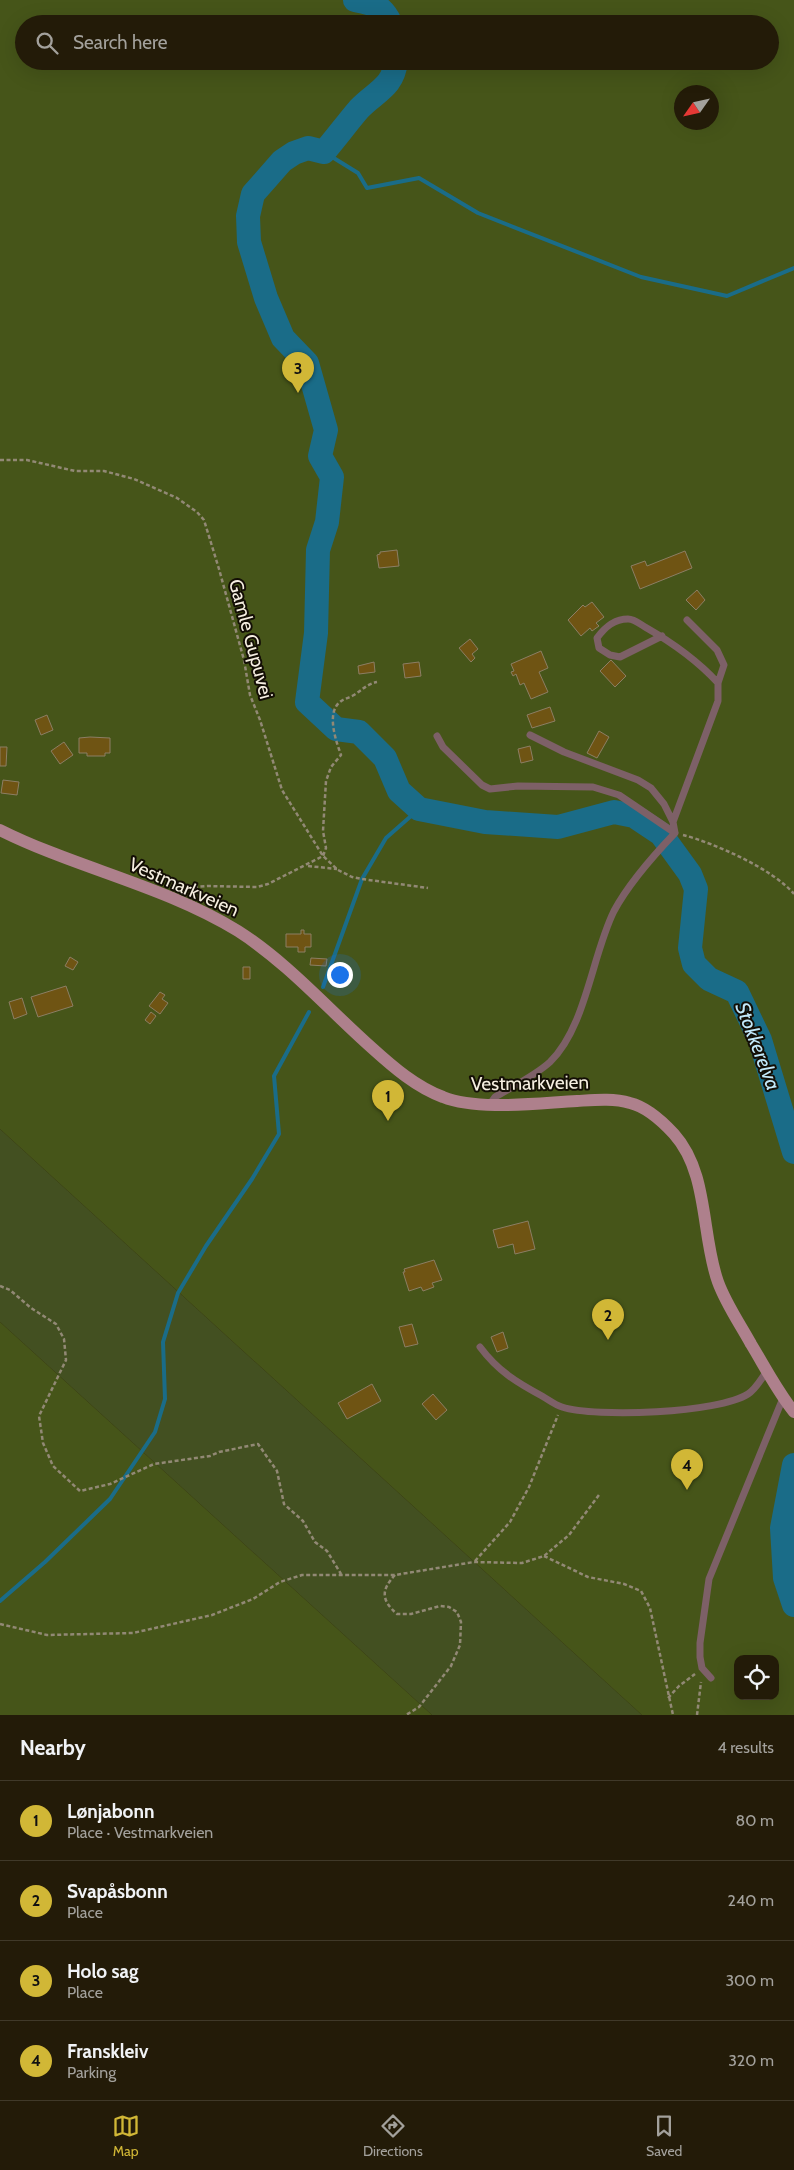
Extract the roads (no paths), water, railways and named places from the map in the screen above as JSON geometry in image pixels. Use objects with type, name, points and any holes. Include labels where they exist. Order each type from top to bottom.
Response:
[{"type":"street","name":"Vestmarkveien","points":[[0,830],[29,844],[208,915],[237,931],[262,948],[387,1062],[414,1082],[441,1097],[462,1103],[490,1104],[605,1100],[631,1103],[645,1109],[662,1121],[676,1136],[688,1155],[698,1184],[711,1257],[718,1282],[728,1304],[767,1371],[794,1412]]},
{"type":"lane","points":[[662,636],[620,657],[610,655],[600,648],[597,638],[604,628],[616,621],[631,618],[662,636],[702,666],[718,683]]},
{"type":"lane","points":[[673,822],[718,702],[718,683],[724,665],[717,650],[687,620]]},
{"type":"lane","points":[[530,735],[564,752],[638,780],[651,788],[664,804],[673,822],[675,833]]},
{"type":"lane","points":[[438,736],[443,747],[482,785],[490,789],[518,786],[593,787],[619,795],[675,833]]},
{"type":"lane","points":[[490,1104],[495,1097],[549,1063],[563,1046],[592,979],[614,911],[632,884],[675,833]]},
{"type":"lane","points":[[480,1347],[491,1361],[510,1379],[562,1407],[587,1411],[648,1413],[730,1401],[748,1395],[767,1371]]},
{"type":"lane","points":[[711,1678],[702,1668],[700,1657],[700,1643],[709,1579],[783,1398]]},
{"type":"waterway","points":[[355,0],[377,6],[386,15]]},
{"type":"waterway","points":[[394,70],[383,88],[359,109],[324,152],[308,148],[294,153],[282,161],[253,194],[248,216],[249,242],[266,298],[283,338],[307,363],[326,430],[320,456],[332,477],[327,522],[318,550],[316,633],[307,702],[336,729],[359,732],[385,758],[399,791],[419,809],[485,822],[558,827],[614,812],[634,816],[661,834],[690,874],[696,889],[690,948],[694,964],[709,979],[737,992],[760,1040],[794,1152]]},
{"type":"waterway","points":[[324,152],[358,173],[367,188],[419,178],[478,213],[641,277],[727,296],[794,268]]},
{"type":"waterway","points":[[323,987],[362,879],[386,838],[419,809]]},
{"type":"waterway","points":[[0,1601],[45,1562],[110,1499],[155,1432],[165,1399],[163,1342],[178,1293],[206,1246],[252,1179],[279,1134],[274,1076],[309,1012]]},
{"type":"waterway","name":"Stokkerelva","points":[[794,1465],[782,1528],[785,1578],[794,1605]]},
{"type":"place","name":"Holo sag","points":[[298,393]]},
{"type":"place","name":"Lønjabonn","points":[[388,1121]]},
{"type":"place","name":"Svapåsbonn","points":[[608,1340]]},
{"type":"place","name":"Franskleiv","points":[[687,1490]]}]
